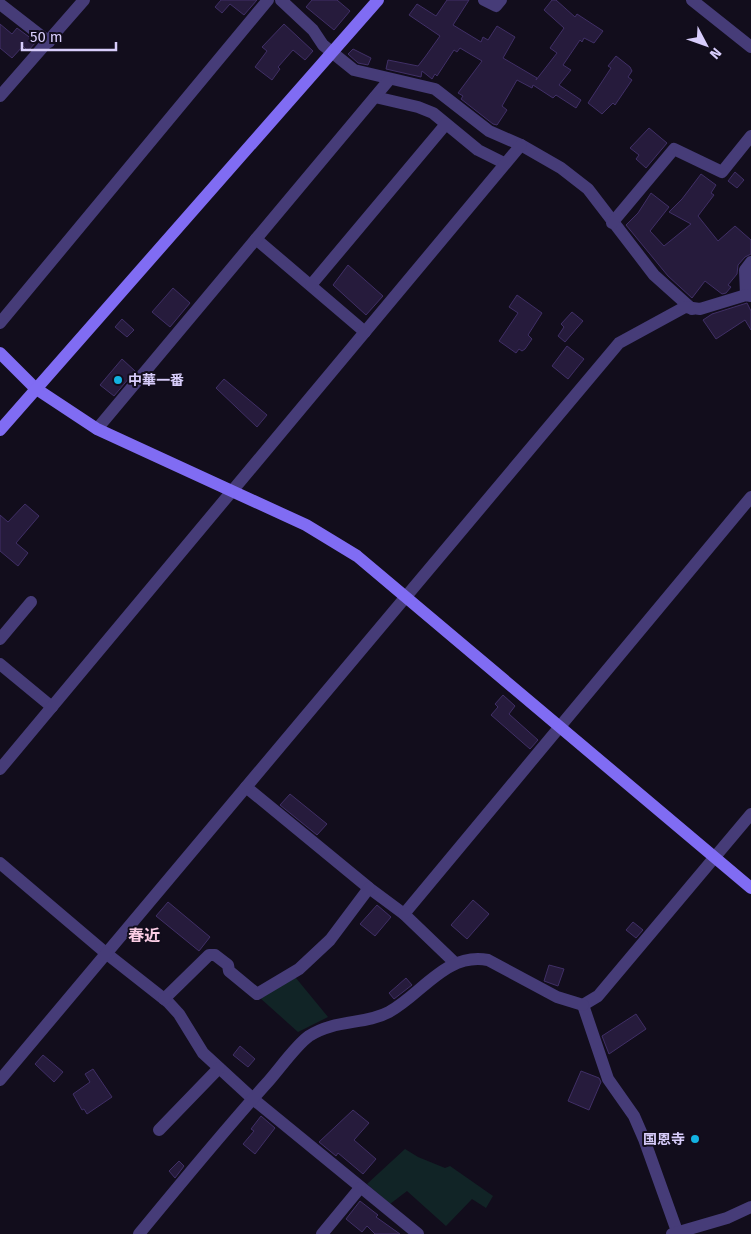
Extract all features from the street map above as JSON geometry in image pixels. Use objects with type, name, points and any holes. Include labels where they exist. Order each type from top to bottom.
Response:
[{"type":"street","points":[[0,96],[84,0]]},
{"type":"street","points":[[0,323],[268,0]]},
{"type":"street","points":[[281,0],[313,30],[323,45],[354,70],[389,80],[435,89],[489,131],[521,145],[561,168],[588,189],[612,223],[654,275],[692,309]]},
{"type":"street","points":[[0,430],[378,0]]},
{"type":"street","points":[[484,0],[496,6],[501,0]]},
{"type":"street","points":[[692,0],[751,47]]},
{"type":"street","points":[[0,4],[49,42]]},
{"type":"street","points":[[97,429],[389,80]]},
{"type":"street","points":[[375,97],[418,107],[432,113],[478,150],[504,163]]},
{"type":"street","points":[[310,286],[446,124]]},
{"type":"street","points":[[612,223],[674,149],[722,172],[751,136]]},
{"type":"street","points":[[0,770],[504,163],[521,145]]},
{"type":"street","points":[[256,239],[365,332]]},
{"type":"street","points":[[0,1080],[619,343],[685,307],[692,309],[700,308],[749,295],[745,270],[751,262]]},
{"type":"street","points":[[0,354],[35,388],[97,429],[328,536],[357,556],[751,888]]},
{"type":"street","points":[[404,914],[751,497]]},
{"type":"street","points":[[0,639],[31,602]]},
{"type":"street","points":[[0,664],[52,707]]},
{"type":"street","points":[[246,787],[369,888],[404,914],[454,962]]},
{"type":"street","points":[[139,1234],[309,1036],[345,1021],[366,1019],[389,1012],[454,962],[476,957],[488,960],[557,997],[583,1005],[598,996],[751,814]]},
{"type":"street","points":[[0,863],[107,954],[164,999],[179,1014],[203,1053],[253,1099],[418,1234]]},
{"type":"street","points":[[164,999],[209,955],[215,956],[228,965],[229,971],[258,994],[299,969],[330,940],[369,888]]},
{"type":"street","points":[[583,1005],[608,1079],[634,1116],[644,1139],[675,1233],[727,1218],[751,1207]]},
{"type":"street","points":[[159,1130],[219,1068]]},
{"type":"street","points":[[322,1234],[360,1188]]},
{"type":"green space","points":[[291,972],[328,1017],[298,1032],[259,997]]},
{"type":"green space","points":[[405,1149],[418,1157],[445,1168],[450,1166],[493,1196],[486,1208],[472,1199],[446,1226],[407,1191],[390,1204],[367,1184]]},
{"type":"building","points":[[221,0],[257,0],[244,15],[230,4],[222,13],[215,7]]},
{"type":"building","points":[[312,0],[337,0],[350,11],[334,30],[306,7]]},
{"type":"building","points":[[447,0],[469,0],[453,25],[481,42],[483,37],[488,40],[497,26],[515,37],[503,58],[537,78],[536,80],[557,53],[550,48],[564,28],[544,10],[552,0],[556,0],[575,17],[577,14],[603,31],[594,43],[584,38],[582,42],[580,40],[563,65],[571,70],[559,85],[581,100],[576,108],[556,95],[553,98],[533,85],[532,88],[517,80],[502,106],[507,110],[497,125],[493,124],[461,99],[463,96],[458,93],[482,61],[460,48],[457,52],[454,50],[437,76],[435,74],[432,79],[422,71],[421,77],[386,69],[388,60],[418,66],[440,36],[409,15],[417,4],[436,16]]},
{"type":"building","points":[[0,24],[12,34],[17,28],[36,42],[28,51],[23,46],[12,58],[0,48]]},
{"type":"building","points":[[284,24],[313,51],[305,60],[293,50],[278,67],[280,69],[272,80],[255,67],[267,51],[262,47]]},
{"type":"building","points":[[353,49],[371,58],[368,65],[358,63],[348,54]]},
{"type":"building","points":[[616,56],[630,67],[632,71],[628,77],[632,80],[615,105],[613,103],[602,114],[588,103],[611,68],[608,66]]},
{"type":"building","points":[[649,128],[667,143],[646,168],[636,159],[639,155],[630,148]]},
{"type":"building","points":[[735,172],[744,180],[737,188],[728,181]]},
{"type":"building","points":[[701,174],[716,185],[711,193],[714,195],[698,216],[718,241],[735,226],[751,240],[751,254],[745,257],[738,265],[737,274],[728,285],[731,287],[726,293],[722,294],[705,281],[692,298],[668,276],[626,225],[638,213],[651,193],[669,207],[650,231],[664,246],[691,224],[669,212],[682,199]]},
{"type":"building","points":[[348,265],[383,296],[366,315],[333,285]]},
{"type":"building","points":[[173,288],[190,303],[170,327],[152,312]]},
{"type":"building","points":[[517,295],[542,313],[528,335],[532,339],[525,349],[522,351],[519,349],[516,353],[499,341],[518,313],[509,307]]},
{"type":"building","points":[[747,303],[751,311],[751,330],[745,320],[716,339],[703,320],[712,314]]},
{"type":"building","points":[[572,312],[583,321],[565,342],[558,336],[564,327],[561,324]]},
{"type":"building","points":[[122,319],[134,330],[127,337],[115,327]]},
{"type":"building","points":[[567,346],[584,359],[568,379],[552,366]]},
{"type":"building","name":"中華一番","points":[[122,359],[135,371],[114,396],[100,385]]},
{"type":"building","points":[[224,379],[267,415],[257,427],[216,388]]},
{"type":"building","points":[[25,504],[39,516],[16,543],[28,553],[18,566],[0,551],[0,515],[8,522]]},
{"type":"building","points":[[503,695],[515,706],[509,714],[538,740],[530,749],[491,715],[498,707],[495,704]]},
{"type":"building","points":[[290,794],[327,824],[317,835],[280,805]]},
{"type":"building","points":[[473,900],[489,914],[467,939],[451,925]]},
{"type":"building","points":[[168,902],[210,937],[199,951],[156,916]]},
{"type":"building","points":[[377,905],[391,917],[375,936],[360,924]]},
{"type":"building","points":[[633,922],[643,930],[636,938],[626,930]]},
{"type":"building","points":[[549,965],[564,969],[558,986],[544,981]]},
{"type":"building","points":[[406,978],[412,985],[394,999],[389,993]]},
{"type":"building","points":[[636,1014],[646,1029],[609,1054],[602,1036]]},
{"type":"building","points":[[240,1046],[255,1059],[248,1067],[233,1055]]},
{"type":"building","points":[[43,1055],[63,1072],[54,1082],[35,1064]]},
{"type":"building","points":[[93,1069],[112,1097],[87,1114],[84,1109],[82,1110],[73,1094],[90,1082],[85,1074]]},
{"type":"building","points":[[581,1071],[599,1078],[601,1082],[589,1110],[568,1101]]},
{"type":"building","points":[[353,1110],[369,1123],[354,1140],[376,1159],[363,1174],[338,1153],[336,1156],[319,1142]]},
{"type":"building","points":[[261,1116],[275,1128],[255,1154],[243,1144],[254,1131],[251,1129]]},
{"type":"building","points":[[179,1161],[184,1166],[175,1178],[169,1171]]},
{"type":"building","points":[[360,1201],[378,1215],[376,1217],[400,1234],[375,1234],[367,1226],[362,1232],[346,1219]]},
{"type":"place","name":"中華一番","points":[[118,380]]},
{"type":"place","name":"国恩寺","points":[[695,1139]]},
{"type":"district","name":"春近","points":[[144,935]]}]
